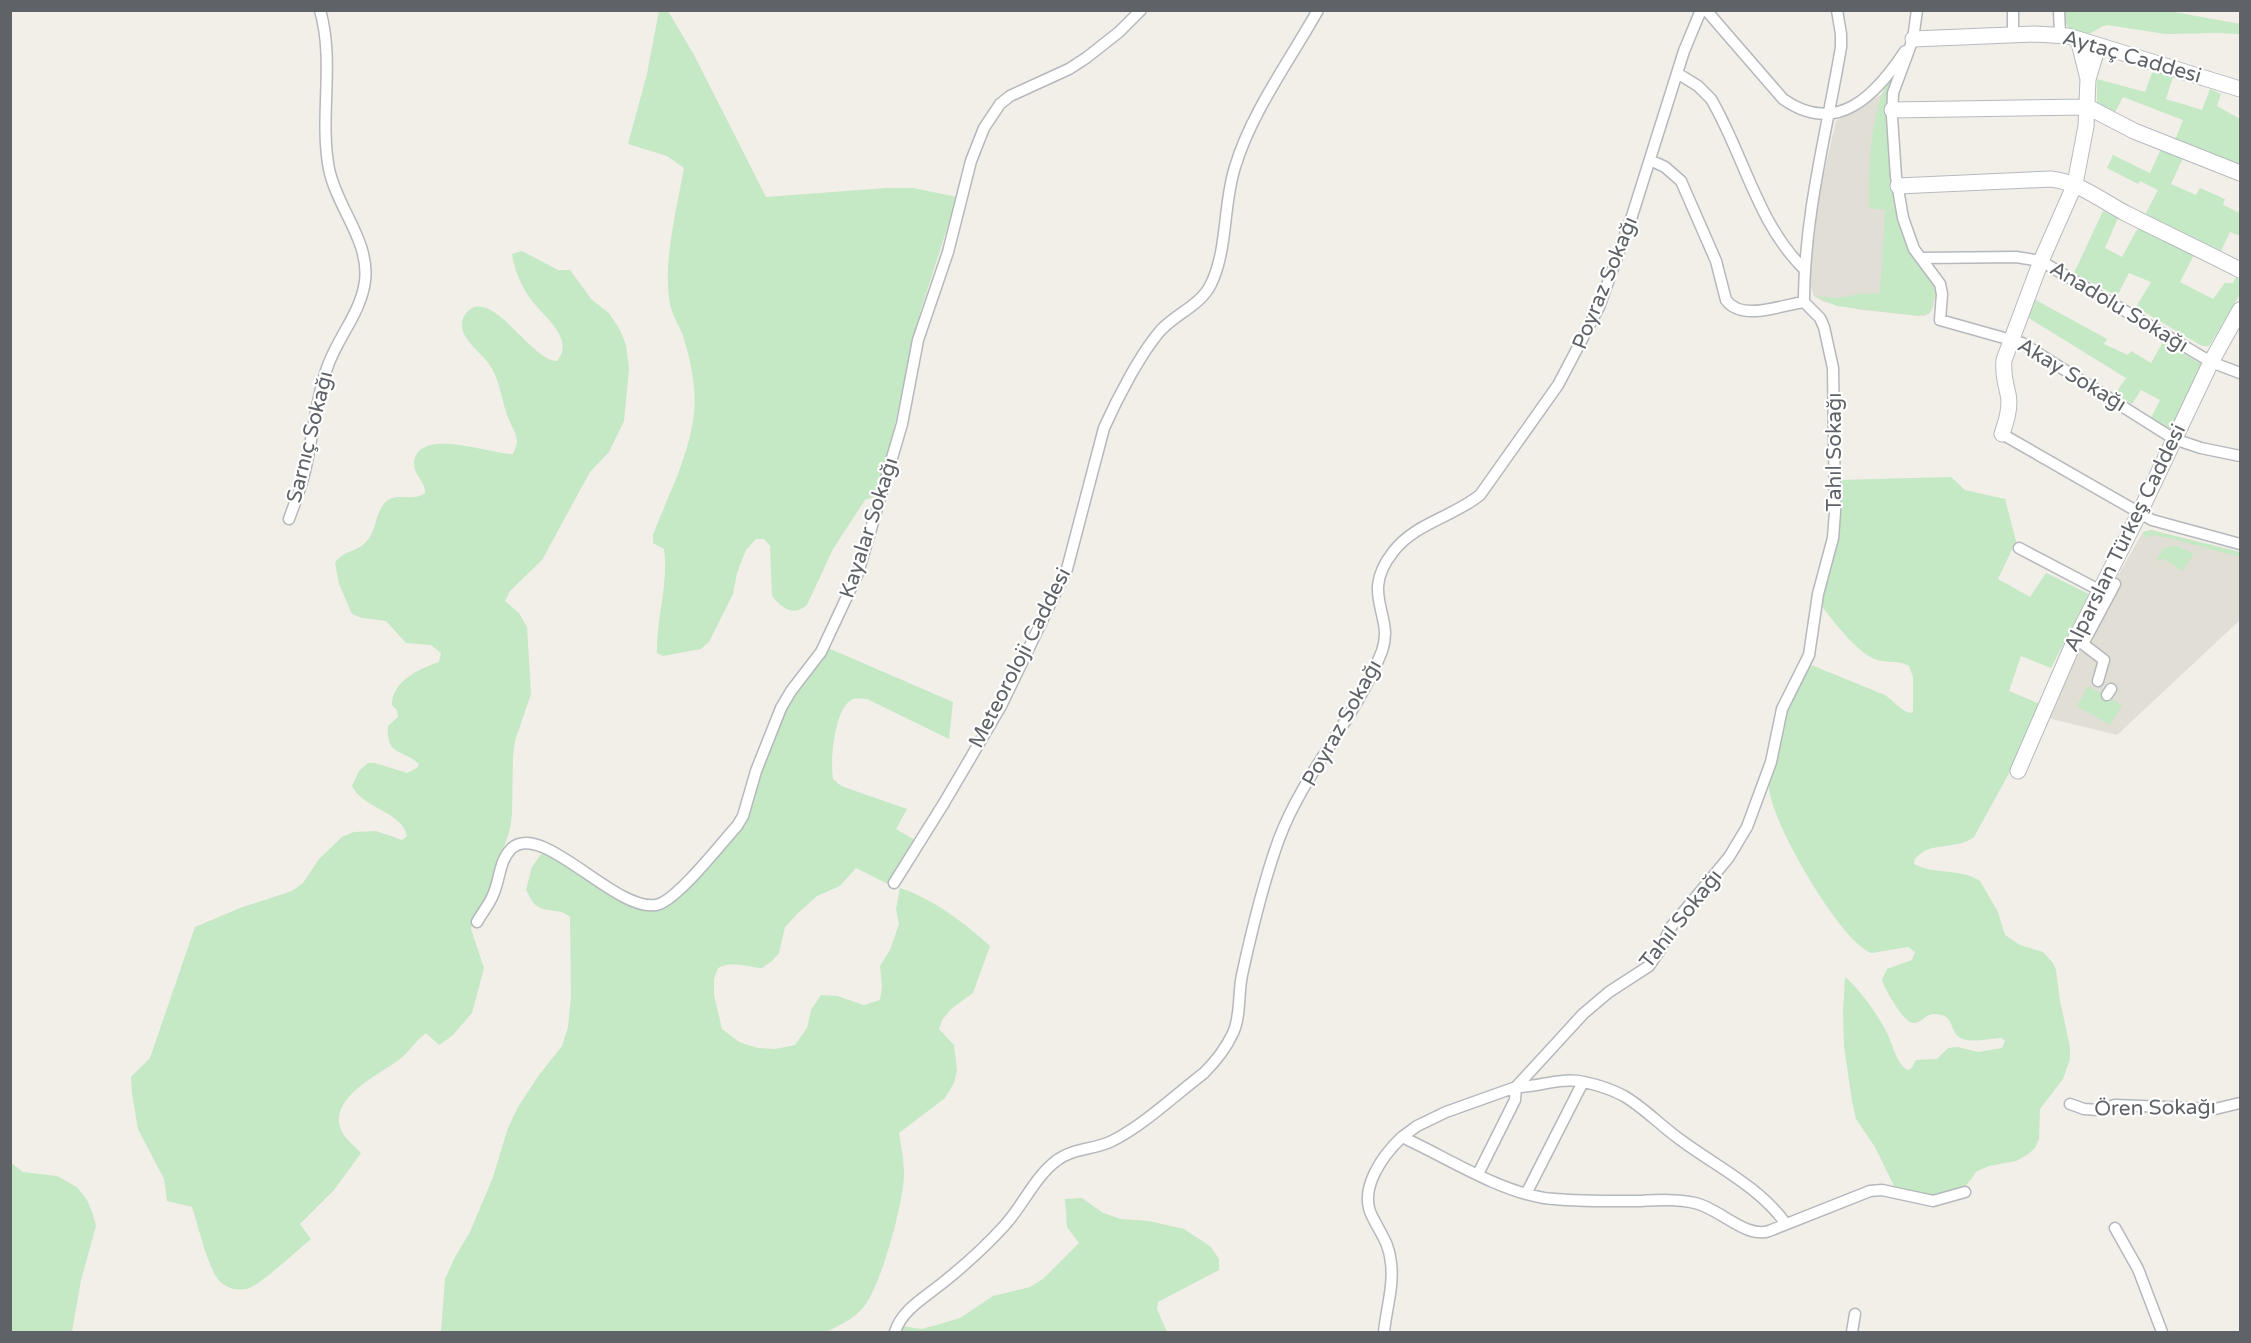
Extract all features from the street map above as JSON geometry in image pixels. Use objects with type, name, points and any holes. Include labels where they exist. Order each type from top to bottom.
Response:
[{"type":"street","name":"Sarnıç Sokağı","points":[[289,519],[304,471],[316,406],[325,374],[359,303],[366,272],[361,248],[339,202],[328,168],[326,40],[320,10]]},
{"type":"street","name":"Kayalar Sokağı","points":[[477,922],[494,894],[505,857],[511,849],[523,842],[542,845],[625,898],[634,902],[656,905],[672,896],[737,826],[743,816],[756,771],[781,708],[821,652],[858,573],[902,424],[918,340],[948,252],[971,161],[984,128],[1000,104],[1010,96],[1069,69],[1086,58],[1119,32],[1141,10]]},
{"type":"street","name":"Meteoroloji Caddesi","points":[[894,883],[939,812],[1000,706],[1063,578],[1073,553],[1104,428],[1111,413],[1142,358],[1161,330],[1199,299],[1210,285],[1217,268],[1231,180],[1239,156],[1262,108],[1318,10]]},
{"type":"street","name":"Poyraz Sokağı","points":[[895,1332],[908,1311],[946,1281],[1005,1225],[1056,1160],[1074,1151],[1100,1146],[1121,1135],[1204,1073],[1224,1049],[1236,1024],[1242,975],[1259,901],[1280,838],[1289,816],[1342,728],[1382,650],[1385,632],[1377,590],[1385,563],[1394,550],[1416,530],[1470,503],[1480,495],[1558,385],[1599,308],[1650,160],[1692,27],[1701,10]]},
{"type":"street","points":[[1706,10],[1783,99],[1799,108],[1830,113],[1840,112],[1866,99],[1887,77],[1913,39],[1917,10]]},
{"type":"street","points":[[1650,160],[1665,167],[1681,181],[1716,261],[1726,300],[1730,305],[1735,309],[1750,311],[1804,302],[1804,269],[1815,183],[1830,113],[1841,40],[1837,10]]},
{"type":"street","points":[[2013,10],[2013,35]]},
{"type":"street","points":[[2059,10],[2060,35]]},
{"type":"street","name":"Aytaç Caddesi","points":[[1913,39],[2060,35],[2241,89]]},
{"type":"street","name":"Akay Sokağı","points":[[1913,39],[1893,93],[1892,110],[1898,186],[1908,235],[1914,249],[1940,284],[1942,294],[1940,320],[2012,339],[2064,368],[2174,439],[2201,448],[2241,456]]},
{"type":"street","points":[[2078,39],[2088,79],[2088,107],[2083,148],[2075,184],[2040,261],[2004,360],[2003,374],[2009,408],[2002,434],[2139,514],[2163,524],[2241,544]]},
{"type":"street","points":[[2088,79],[2098,46]]},
{"type":"street","points":[[1677,73],[1698,86],[1711,99],[1769,225],[1789,254],[1804,269]]},
{"type":"street","points":[[1892,110],[2088,107],[2125,127],[2241,174]]},
{"type":"street","points":[[1898,186],[2051,179],[2075,184],[2125,213],[2241,270]]},
{"type":"street","name":"Anadolu Sokağı","points":[[1921,258],[2016,257],[2040,261],[2211,362],[2241,373]]},
{"type":"street","name":"Tahıl Sokağı","points":[[1384,1332],[1392,1266],[1386,1240],[1371,1214],[1369,1192],[1378,1166],[1402,1137],[1417,1126],[1446,1112],[1516,1087],[1583,1014],[1609,992],[1649,966],[1671,927],[1729,857],[1755,809],[1771,762],[1782,709],[1809,655],[1818,594],[1833,538],[1835,512],[1833,368],[1824,327],[1820,318],[1804,302]]},
{"type":"street","name":"Alparslan Türkeş Caddesi","points":[[2018,771],[2062,666],[2139,514],[2211,362],[2241,310]]},
{"type":"street","points":[[2019,548],[2099,590]]},
{"type":"street","points":[[2108,688],[2104,660],[2083,644],[2115,584]]},
{"type":"street","points":[[1478,1174],[1512,1106],[1516,1087],[1558,1080],[1583,1082],[1611,1090],[1632,1101],[1678,1138],[1758,1195],[1776,1210],[1786,1224]]},
{"type":"street","points":[[1526,1194],[1583,1082]]},
{"type":"street","name":"Ören Sokağı","points":[[2070,1104],[2084,1109],[2098,1110],[2115,1105],[2215,1109],[2241,1102]]},
{"type":"street","points":[[1402,1137],[1478,1174],[1526,1194],[1580,1201],[1692,1202],[1716,1210],[1757,1233],[1763,1233],[1870,1191],[1882,1190],[1933,1202],[1965,1192]]},
{"type":"street","points":[[2115,1228],[2138,1269],[2162,1332]]},
{"type":"street","points":[[1852,1332],[1855,1314]]},
{"type":"shaded area","points":[[1888,81],[1891,86],[1906,241],[1936,292],[1933,308],[1924,316],[1861,310],[1824,302],[1814,296],[1809,282],[1819,196],[1836,121],[1882,94]]},
{"type":"shaded area","points":[[2151,530],[2240,552],[2240,620],[2117,735],[2048,718],[2069,667],[2116,579],[2143,532]]},
{"type":"green space","points":[[659,11],[668,11],[693,53],[766,197],[913,188],[957,197],[920,313],[894,429],[876,496],[865,500],[833,549],[807,605],[802,609],[788,610],[772,596],[770,546],[764,539],[756,539],[746,550],[737,573],[733,594],[709,642],[701,649],[663,656],[657,653],[657,640],[665,575],[664,549],[653,543],[653,535],[683,461],[695,404],[690,362],[682,333],[672,311],[668,292],[671,238],[684,168],[667,156],[628,144],[647,74]]},
{"type":"green space","points":[[2063,11],[2169,11],[2240,24],[2240,34],[2165,34],[2108,25],[2089,34],[2070,29]]},
{"type":"green space","points":[[1901,67],[1891,161],[1924,269],[1936,292],[1930,313],[1918,316],[1837,306],[1814,296],[1837,298],[1880,293],[1885,210],[1869,208],[1872,143],[1877,108],[1882,93],[1890,79]]},
{"type":"green space","points":[[2153,70],[2173,77],[2166,99],[2202,110],[2210,89],[2221,94],[2217,106],[2240,119],[2240,165],[2175,140],[2183,120],[2123,97],[2114,114],[2097,107],[2097,79],[2145,92]]},
{"type":"green space","points":[[2161,149],[2183,158],[2171,184],[2196,195],[2200,188],[2225,199],[2223,205],[2240,213],[2240,236],[2230,232],[2221,251],[2145,215],[2158,190],[2140,181],[2138,184],[2107,168],[2113,155],[2150,173]]},
{"type":"green space","points":[[2103,211],[2118,218],[2105,248],[2122,257],[2139,226],[2194,255],[2180,282],[2213,299],[2225,283],[2233,283],[2236,277],[2240,280],[2240,294],[2209,346],[2202,346],[2136,307],[2151,282],[2129,273],[2117,296],[2074,273]]},
{"type":"green space","points":[[522,251],[558,270],[570,270],[592,300],[609,313],[626,345],[629,369],[624,421],[609,452],[590,472],[542,560],[510,591],[505,601],[519,613],[527,627],[531,694],[515,741],[510,829],[488,895],[473,920],[471,929],[484,968],[472,1013],[452,1036],[439,1045],[426,1033],[400,1059],[366,1082],[347,1099],[339,1120],[342,1132],[361,1153],[334,1190],[300,1224],[311,1239],[255,1285],[244,1289],[233,1289],[220,1282],[210,1265],[192,1207],[167,1201],[164,1179],[138,1129],[131,1077],[150,1058],[195,927],[240,908],[292,891],[303,883],[319,859],[342,837],[354,832],[376,831],[402,840],[407,836],[398,821],[357,794],[352,786],[359,771],[368,763],[407,773],[417,768],[419,764],[396,751],[390,743],[388,726],[398,717],[397,710],[392,705],[393,697],[408,677],[439,662],[441,653],[431,645],[406,643],[386,621],[362,618],[352,614],[339,584],[335,563],[341,556],[361,546],[369,538],[381,508],[390,499],[417,497],[425,493],[424,485],[414,467],[419,451],[428,446],[457,444],[513,454],[517,441],[496,376],[489,364],[465,336],[462,324],[464,315],[468,311],[478,307],[489,309],[536,350],[547,358],[557,361],[562,352],[559,335],[527,294],[516,270],[512,254]]},
{"type":"green space","points":[[2034,299],[2107,339],[2104,344],[2128,355],[2131,351],[2151,363],[2163,342],[2203,365],[2173,428],[2151,418],[2160,400],[2141,390],[2132,404],[2115,394],[2126,378],[2027,317]]},
{"type":"green space","points":[[1951,477],[1965,490],[2005,499],[2016,541],[1998,579],[2030,597],[2046,573],[2089,594],[2051,668],[2021,656],[2009,691],[2042,705],[2008,775],[1974,837],[1959,844],[1936,847],[1921,853],[1915,859],[1914,864],[1922,867],[1964,874],[1980,881],[1998,912],[2005,935],[2020,945],[2043,952],[2053,963],[2070,1047],[2070,1059],[2063,1079],[2040,1109],[2039,1139],[2035,1148],[2016,1161],[1989,1166],[1977,1171],[1965,1187],[1937,1198],[1896,1190],[1875,1147],[1856,1119],[1844,1046],[1845,977],[1857,988],[1872,1008],[1885,1029],[1896,1056],[1907,1070],[1911,1069],[1916,1060],[1937,1059],[1948,1048],[1958,1047],[1978,1052],[2002,1048],[2005,1041],[2001,1038],[1962,1039],[1957,1036],[1951,1022],[1938,1014],[1929,1015],[1914,1023],[1905,1018],[1882,980],[1887,969],[1912,960],[1915,952],[1908,947],[1872,953],[1859,945],[1843,928],[1808,878],[1793,850],[1772,801],[1769,780],[1788,706],[1811,665],[1885,695],[1908,712],[1913,711],[1913,677],[1909,666],[1877,660],[1869,656],[1846,636],[1821,605],[1839,537],[1839,480]]},
{"type":"green space","points":[[2151,530],[2240,552],[2240,557],[2165,537],[2153,535],[2146,538],[2143,532]]},
{"type":"green space","points":[[2178,546],[2194,554],[2182,571],[2163,558],[2160,561],[2157,559],[2164,548]]},
{"type":"green space","points":[[828,648],[953,702],[949,739],[867,699],[853,699],[847,704],[841,712],[835,736],[832,760],[833,779],[841,786],[907,809],[896,829],[916,841],[888,884],[856,868],[840,886],[817,896],[785,927],[779,953],[762,968],[734,964],[718,968],[714,979],[714,995],[722,1029],[739,1042],[758,1048],[775,1049],[795,1045],[807,1028],[811,1010],[821,995],[837,996],[864,1005],[880,1000],[882,986],[880,966],[890,950],[899,924],[896,909],[900,888],[948,912],[990,946],[973,993],[951,1009],[942,1020],[939,1029],[954,1045],[957,1070],[954,1083],[945,1098],[899,1133],[904,1174],[900,1204],[883,1266],[868,1300],[853,1317],[826,1332],[441,1332],[445,1279],[470,1232],[493,1177],[508,1128],[518,1107],[562,1046],[568,1027],[571,996],[570,917],[562,912],[541,908],[534,903],[526,890],[532,867],[544,850],[592,883],[660,908],[738,832],[744,823],[752,805],[765,760],[785,712],[801,684]]},
{"type":"green space","points":[[2088,686],[2122,705],[2110,725],[2077,706]]},
{"type":"green space","points":[[10,1162],[23,1172],[57,1176],[77,1187],[87,1200],[92,1212],[96,1226],[81,1280],[72,1332],[11,1332]]},
{"type":"green space","points":[[1082,1198],[1103,1213],[1121,1219],[1149,1221],[1184,1229],[1211,1247],[1219,1259],[1219,1270],[1158,1302],[1157,1309],[1167,1332],[901,1332],[902,1326],[921,1329],[960,1318],[993,1296],[1030,1287],[1043,1279],[1079,1243],[1067,1227],[1065,1199]]}]
